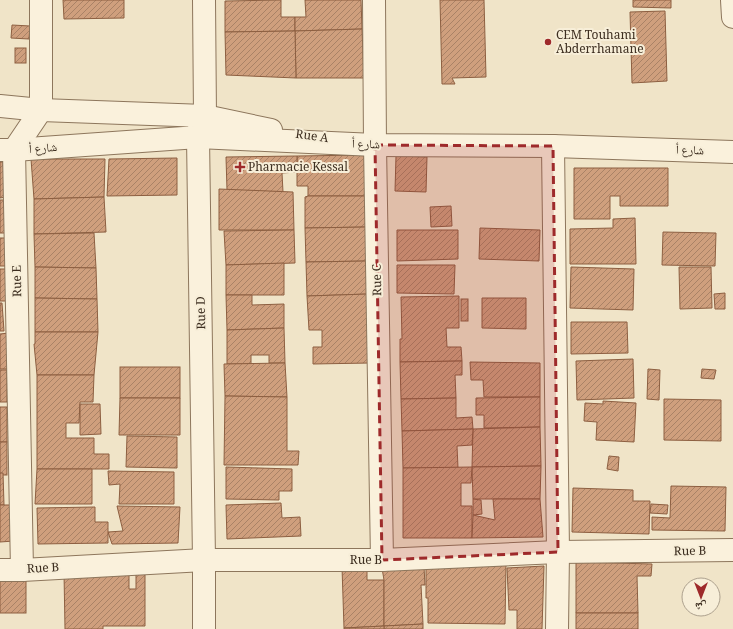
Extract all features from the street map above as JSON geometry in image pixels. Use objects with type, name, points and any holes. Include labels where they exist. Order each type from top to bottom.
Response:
[{"type":"street","points":[[7,150],[41,110],[41,0]]},
{"type":"street","name":"Rue D","points":[[204,0],[200,130],[204,629]]},
{"type":"street","name":"Rue C","points":[[374,0],[382,560]]},
{"type":"street","points":[[732,0],[733,17]]},
{"type":"street","name":"شارع أ","points":[[0,106],[200,130],[375,145],[552,146],[733,152]]},
{"type":"street","name":"شارع أ","points":[[200,130],[320,138]]},
{"type":"street","name":"شارع أ","points":[[7,150],[200,130],[273,130]]},
{"type":"street","name":"Rue A","points":[[273,130],[375,145]]},
{"type":"street","points":[[552,146],[558,552],[557,629]]},
{"type":"street","name":"Rue E","points":[[7,150],[22,570]]},
{"type":"street","name":"Rue B","points":[[0,570],[204,560],[382,560],[558,552],[733,550]]},
{"type":"highlighted area","points":[[375,145],[553,146],[558,552],[382,560]]},
{"type":"building","points":[[63,0],[124,0],[124,18],[64,19]]},
{"type":"building","points":[[281,0],[281,17],[295,17],[295,31],[225,32],[225,1]]},
{"type":"building","points":[[305,0],[361,0],[362,29],[295,31],[295,17],[306,17]]},
{"type":"building","points":[[440,0],[484,0],[486,77],[452,78],[455,84],[442,84]]},
{"type":"building","points":[[633,0],[671,0],[671,8],[633,7]]},
{"type":"building","points":[[665,11],[667,81],[632,83],[630,12]]},
{"type":"building","points":[[12,25],[30,26],[29,39],[11,38]]},
{"type":"building","points":[[362,29],[364,78],[296,78],[295,31]]},
{"type":"building","points":[[295,31],[296,78],[226,75],[225,32]]},
{"type":"building","points":[[15,48],[26,48],[26,63],[15,63]]},
{"type":"building","points":[[366,155],[366,196],[308,196],[308,186],[297,186],[297,156]]},
{"type":"building","points":[[297,156],[297,172],[282,173],[283,192],[227,190],[226,157]]},
{"type":"building","points":[[396,156],[427,157],[426,192],[395,191]]},
{"type":"building","points":[[177,158],[177,195],[107,196],[109,159]]},
{"type":"building","points":[[31,159],[105,159],[104,197],[34,199]]},
{"type":"building","points":[[0,162],[3,162],[6,197],[0,198]]},
{"type":"building","points":[[574,168],[668,168],[668,206],[620,206],[620,196],[610,196],[610,219],[574,219]]},
{"type":"building","points":[[219,189],[293,192],[294,230],[219,230]]},
{"type":"building","points":[[366,196],[367,227],[305,228],[305,197]]},
{"type":"building","points":[[104,197],[106,232],[34,234],[34,199]]},
{"type":"building","points":[[0,200],[6,200],[8,233],[0,233]]},
{"type":"building","points":[[451,206],[452,226],[431,227],[430,207]]},
{"type":"building","points":[[635,218],[636,264],[570,264],[570,229],[613,228],[613,219]]},
{"type":"building","points":[[367,227],[367,261],[306,262],[305,228]]},
{"type":"building","points":[[480,228],[540,230],[539,261],[479,259]]},
{"type":"building","points":[[294,230],[295,263],[226,265],[224,231]]},
{"type":"building","points":[[397,230],[458,230],[458,259],[397,261]]},
{"type":"building","points":[[663,232],[716,233],[715,266],[662,265]]},
{"type":"building","points":[[94,233],[96,268],[35,267],[34,234]]},
{"type":"building","points":[[0,238],[8,238],[8,266],[0,266]]},
{"type":"building","points":[[367,261],[368,294],[307,296],[306,262]]},
{"type":"building","points":[[284,263],[284,295],[226,295],[226,265]]},
{"type":"building","points":[[397,265],[455,265],[454,294],[397,293]]},
{"type":"building","points":[[35,267],[96,268],[97,299],[35,298]]},
{"type":"building","points":[[571,267],[634,269],[633,310],[570,308]]},
{"type":"building","points":[[679,267],[711,267],[712,308],[680,309]]},
{"type":"building","points":[[0,269],[7,269],[8,301],[0,301]]},
{"type":"building","points":[[725,293],[725,309],[715,309],[714,294]]},
{"type":"building","points":[[368,294],[367,324],[369,324],[370,363],[313,364],[313,347],[322,347],[322,330],[309,330],[307,296]]},
{"type":"building","points":[[226,295],[252,295],[252,305],[284,304],[284,328],[227,330]]},
{"type":"building","points":[[459,296],[459,328],[446,328],[447,347],[461,347],[462,361],[400,362],[400,339],[402,339],[401,297]]},
{"type":"building","points":[[35,298],[97,299],[98,332],[35,332]]},
{"type":"building","points":[[482,298],[526,298],[526,329],[482,328]]},
{"type":"building","points":[[461,299],[468,299],[468,321],[461,321]]},
{"type":"building","points":[[0,303],[2,303],[4,331],[0,331]]},
{"type":"building","points":[[571,322],[627,322],[628,353],[571,354]]},
{"type":"building","points":[[284,328],[285,363],[269,363],[269,355],[251,355],[251,364],[227,364],[227,330]]},
{"type":"building","points":[[35,332],[98,332],[94,375],[37,375],[34,344]]},
{"type":"building","points":[[9,333],[10,369],[0,369],[0,334]]},
{"type":"building","points":[[633,359],[634,398],[577,400],[576,361]]},
{"type":"building","points":[[462,361],[462,375],[455,375],[456,398],[401,399],[400,362]]},
{"type":"building","points":[[470,362],[540,363],[540,397],[484,397],[483,380],[471,380]]},
{"type":"building","points":[[285,363],[287,397],[225,396],[224,364]]},
{"type":"building","points":[[120,367],[180,367],[180,398],[120,398]]},
{"type":"building","points":[[648,369],[660,370],[659,400],[647,399]]},
{"type":"building","points":[[702,369],[716,370],[714,379],[701,378]]},
{"type":"building","points":[[0,370],[7,370],[7,402],[0,402]]},
{"type":"building","points":[[37,375],[94,375],[93,402],[80,402],[79,423],[66,423],[66,438],[94,438],[94,454],[109,454],[109,469],[37,469]]},
{"type":"building","points":[[225,396],[287,397],[287,451],[299,451],[298,465],[224,465]]},
{"type":"building","points":[[540,397],[540,427],[484,428],[484,415],[476,415],[476,398]]},
{"type":"building","points":[[120,398],[180,398],[180,435],[119,435]]},
{"type":"building","points":[[456,398],[456,418],[472,417],[473,429],[402,431],[401,399]]},
{"type":"building","points":[[664,399],[721,400],[721,441],[664,440]]},
{"type":"building","points":[[603,401],[636,403],[634,442],[596,440],[597,422],[584,421],[585,403],[603,404]]},
{"type":"building","points":[[80,404],[100,404],[101,434],[80,435]]},
{"type":"building","points":[[0,407],[7,407],[7,442],[0,442]]},
{"type":"building","points":[[540,427],[541,466],[472,467],[473,429]]},
{"type":"building","points":[[473,429],[472,445],[457,446],[458,468],[403,468],[402,431]]},
{"type":"building","points":[[127,436],[177,437],[177,468],[126,467]]},
{"type":"building","points":[[0,442],[7,442],[7,475],[0,475]]},
{"type":"building","points":[[609,456],[619,457],[618,471],[607,469]]},
{"type":"building","points":[[541,466],[540,499],[473,499],[472,467]]},
{"type":"building","points":[[226,467],[292,469],[292,491],[279,491],[279,500],[226,499]]},
{"type":"building","points":[[472,467],[471,483],[461,483],[461,506],[472,506],[472,538],[403,538],[403,468]]},
{"type":"building","points":[[37,469],[92,469],[92,504],[35,504]]},
{"type":"building","points":[[108,471],[174,472],[174,504],[119,504],[120,484],[109,485]]},
{"type":"building","points":[[0,473],[3,473],[4,505],[0,505]]},
{"type":"building","points":[[671,486],[726,487],[725,531],[652,530],[652,517],[670,518]]},
{"type":"building","points":[[573,488],[633,490],[633,501],[650,501],[649,534],[572,532]]},
{"type":"building","points":[[473,499],[481,500],[482,514],[473,515]]},
{"type":"building","points":[[493,499],[540,499],[543,537],[472,538],[473,515],[495,520]]},
{"type":"building","points":[[281,503],[282,518],[300,517],[301,536],[227,539],[226,505]]},
{"type":"building","points":[[651,504],[668,505],[667,514],[650,513]]},
{"type":"building","points":[[0,505],[13,505],[14,541],[0,542]]},
{"type":"building","points":[[117,506],[180,507],[178,543],[112,544],[108,532],[123,531]]},
{"type":"building","points":[[95,507],[95,522],[108,522],[108,543],[38,544],[37,508]]},
{"type":"building","points":[[576,562],[652,564],[651,576],[637,576],[638,613],[576,613]]},
{"type":"building","points":[[426,564],[506,564],[505,624],[428,623]]},
{"type":"building","points":[[544,566],[542,629],[517,629],[517,610],[509,610],[507,568]]},
{"type":"building","points":[[342,567],[367,567],[367,580],[384,580],[384,626],[344,628]]},
{"type":"building","points":[[424,567],[425,585],[421,585],[423,624],[384,626],[384,580],[382,568]]},
{"type":"building","points":[[136,571],[145,571],[145,626],[103,626],[103,629],[65,629],[64,573],[129,573],[129,589],[136,589]]},
{"type":"building","points":[[0,572],[26,572],[26,613],[0,613]]},
{"type":"building","points":[[576,613],[638,613],[638,629],[576,629]]},
{"type":"building","points":[[423,624],[423,629],[384,629],[384,626]]},
{"type":"building","points":[[384,626],[384,629],[344,629],[344,628]]},
{"type":"place","name":"CEM Touhami Abderrhamane","points":[[548,42]]},
{"type":"place","name":"Pharmacie Kessal","points":[[240,167]]}]
